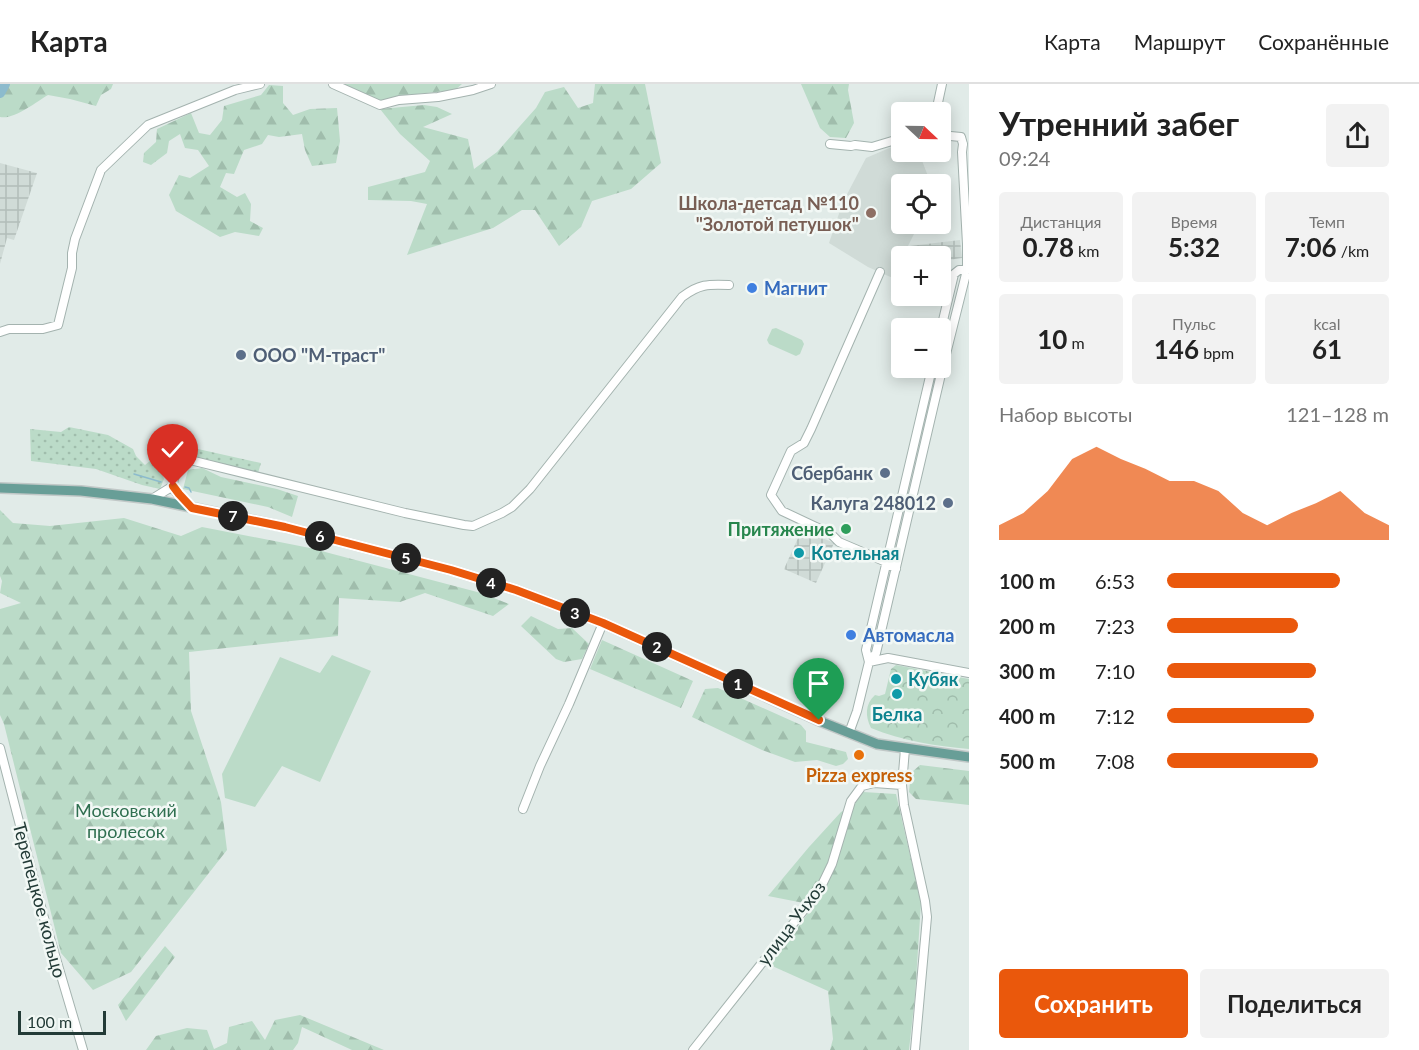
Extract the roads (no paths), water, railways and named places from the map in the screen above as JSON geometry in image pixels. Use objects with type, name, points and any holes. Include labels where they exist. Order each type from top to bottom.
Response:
[{"type":"main road","points":[[0,488],[81,491],[152,499],[285,527],[451,570],[516,590],[603,623],[877,744],[969,757]]},
{"type":"street","points":[[0,332],[9,329],[43,329],[58,325],[72,268],[75,239],[101,170],[124,147],[148,125],[235,90],[260,84]]},
{"type":"street","points":[[333,84],[380,105],[399,100],[438,97],[491,84]]},
{"type":"street","points":[[938,102],[942,84]]},
{"type":"street","points":[[869,662],[876,653],[967,270],[962,152],[966,143],[961,137],[951,136]]},
{"type":"street","points":[[830,144],[872,147],[891,141]]},
{"type":"street","points":[[944,318],[954,274],[959,270],[967,270]]},
{"type":"street","points":[[880,272],[811,429],[804,443],[791,451],[771,495],[782,511],[896,569]]},
{"type":"street","points":[[192,508],[173,486],[182,458],[405,513],[473,526],[512,507],[530,489],[682,297],[702,285],[729,285]]},
{"type":"street","points":[[849,733],[869,662],[867,650],[930,378]]},
{"type":"street","points":[[152,499],[173,486]]},
{"type":"street","points":[[523,809],[603,623]]},
{"type":"street","points":[[869,662],[888,658],[969,673]]},
{"type":"street","name":"Терепецкое кольцо","points":[[0,748],[44,918],[83,1050]]},
{"type":"street","points":[[905,749],[902,785],[904,805],[927,917],[915,1050]]},
{"type":"street","name":"улица Учхоз","points":[[693,1050],[819,891],[832,864],[851,801],[862,786],[874,783],[902,785]]},
{"type":"waterway","points":[[0,93],[5,84]]},
{"type":"waterway","points":[[134,474],[161,482]]},
{"type":"waterway","points":[[185,487],[191,492]]},
{"type":"place","name":"Школа-детсад №110 \"Золотой петушок\"","points":[[871,213]]},
{"type":"place","name":"Магнит","points":[[752,288]]},
{"type":"place","name":"ООО \"М-траст\"","points":[[241,355]]},
{"type":"place","name":"Сбербанк","points":[[885,473]]},
{"type":"place","name":"Калуга 248012","points":[[948,503]]},
{"type":"place","name":"Притяжение","points":[[846,529]]},
{"type":"place","name":"Котельная","points":[[799,553]]},
{"type":"place","name":"Автомасла","points":[[851,635]]},
{"type":"place","name":"Кубяк","points":[[896,679]]},
{"type":"place","name":"Белка","points":[[897,694]]},
{"type":"place","name":"Pizza express","points":[[859,755]]},
{"type":"park label","name":"Московский пролесок","points":[[126,820]]}]
